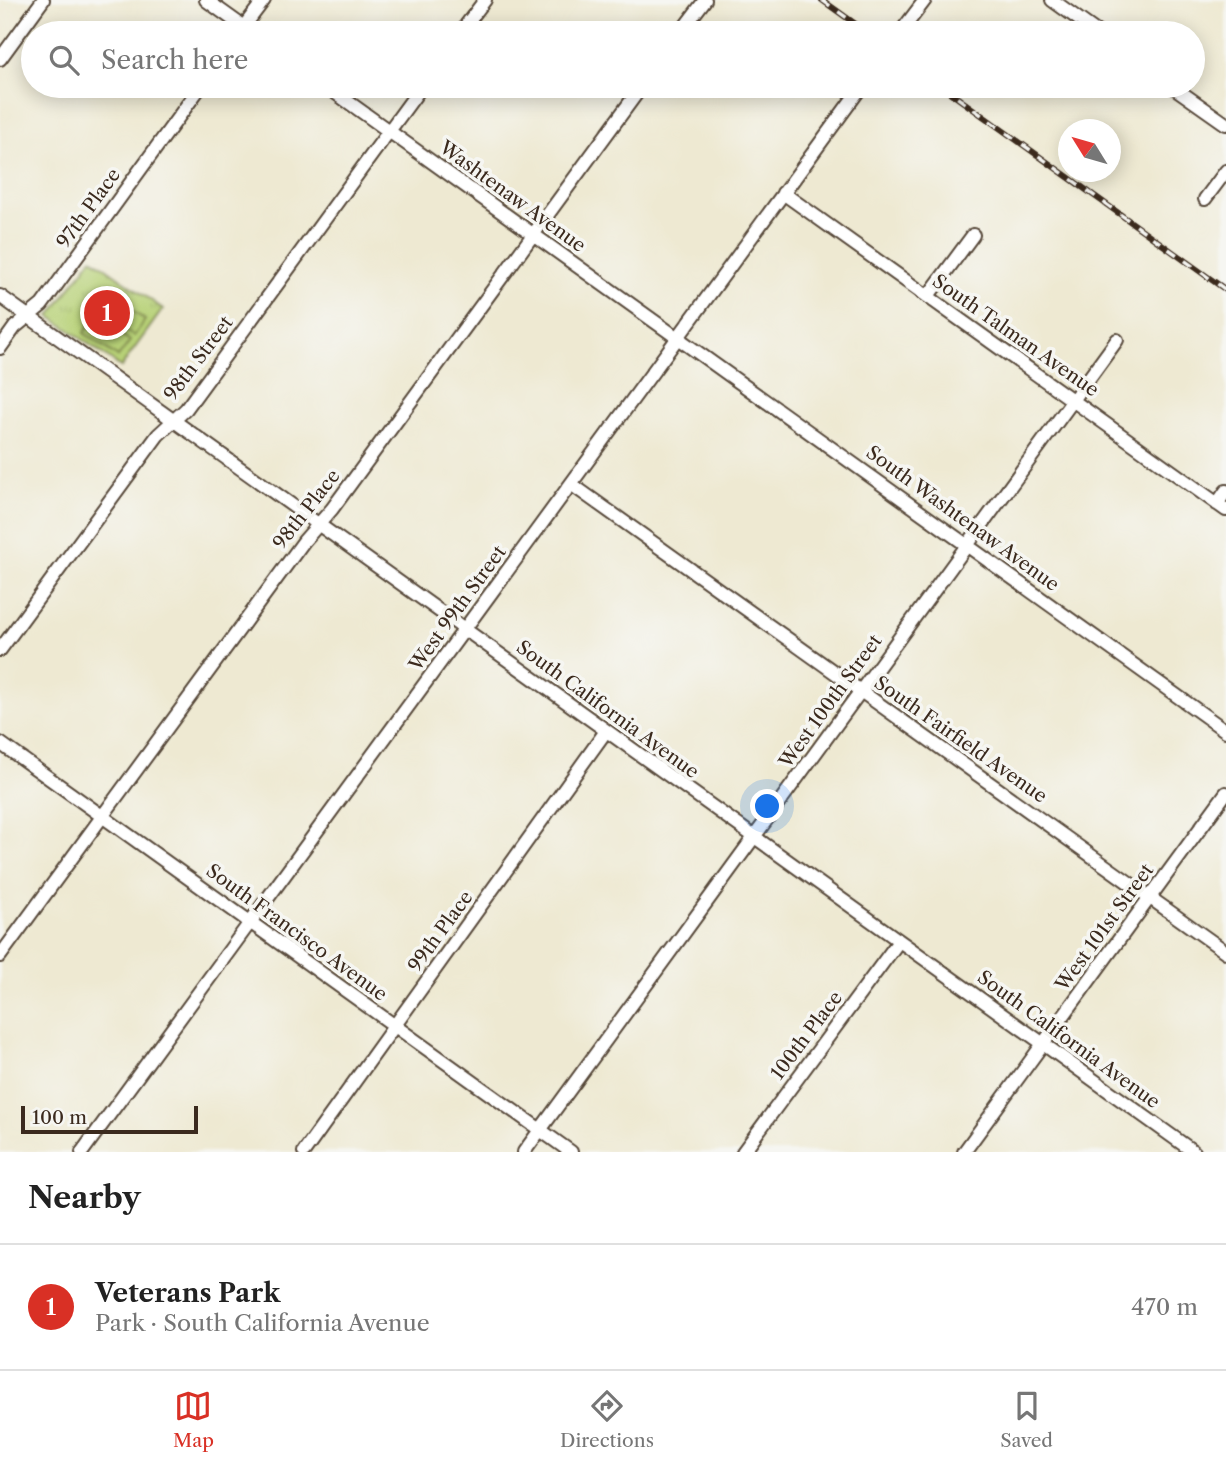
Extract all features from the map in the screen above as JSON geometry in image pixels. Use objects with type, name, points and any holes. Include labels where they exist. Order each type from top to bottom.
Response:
[{"type":"street","points":[[28,21],[43,0]]},
{"type":"street","points":[[206,0],[232,21]]},
{"type":"street","points":[[251,21],[264,0]]},
{"type":"street","points":[[469,21],[485,0]]},
{"type":"street","points":[[689,21],[705,0]]},
{"type":"street","points":[[909,21],[925,0]]},
{"type":"street","points":[[1052,0],[1081,21]]},
{"type":"street","points":[[0,59],[21,30]]},
{"type":"street","name":"97th Place","points":[[0,348],[15,327],[42,304],[192,98]]},
{"type":"street","name":"Washtenaw Avenue","points":[[343,98],[677,338]]},
{"type":"street","name":"98th Street","points":[[0,650],[158,435],[186,410],[413,98]]},
{"type":"street","name":"98th Place","points":[[0,956],[633,98]]},
{"type":"street","name":"West 99th Street","points":[[82,1152],[853,98]]},
{"type":"street","points":[[1189,98],[1226,124]]},
{"type":"street","points":[[1205,199],[1226,172]]},
{"type":"street","name":"South Talman Avenue","points":[[783,193],[1222,507]]},
{"type":"street","points":[[928,296],[973,234]]},
{"type":"street","name":"South California Avenue","points":[[0,296],[1187,1150]]},
{"type":"street","name":"South Washtenaw Avenue","points":[[677,338],[1226,731]]},
{"type":"street","name":"West 100th Street","points":[[524,1152],[1117,340]]},
{"type":"street","name":"South Fairfield Avenue","points":[[571,484],[1226,952]]},
{"type":"street","points":[[1222,507],[1226,491]]},
{"type":"street","name":"99th Place","points":[[304,1152],[606,731]]},
{"type":"street","name":"South Francisco Avenue","points":[[0,743],[571,1152]]},
{"type":"street","name":"West 101st Street","points":[[964,1152],[1226,793]]},
{"type":"street","name":"100th Place","points":[[743,1152],[900,941]]},
{"type":"green space","points":[[92,258],[163,309],[121,367],[50,316]]},
{"type":"green space","points":[[111,296],[145,320],[134,336],[99,312]]},
{"type":"green space","points":[[96,317],[130,341],[118,357],[84,333]]},
{"type":"railway","points":[[822,0],[851,21]]},
{"type":"railway","points":[[958,98],[1226,290]]},
{"type":"place","name":"Veterans Park","points":[[107,313]]}]
